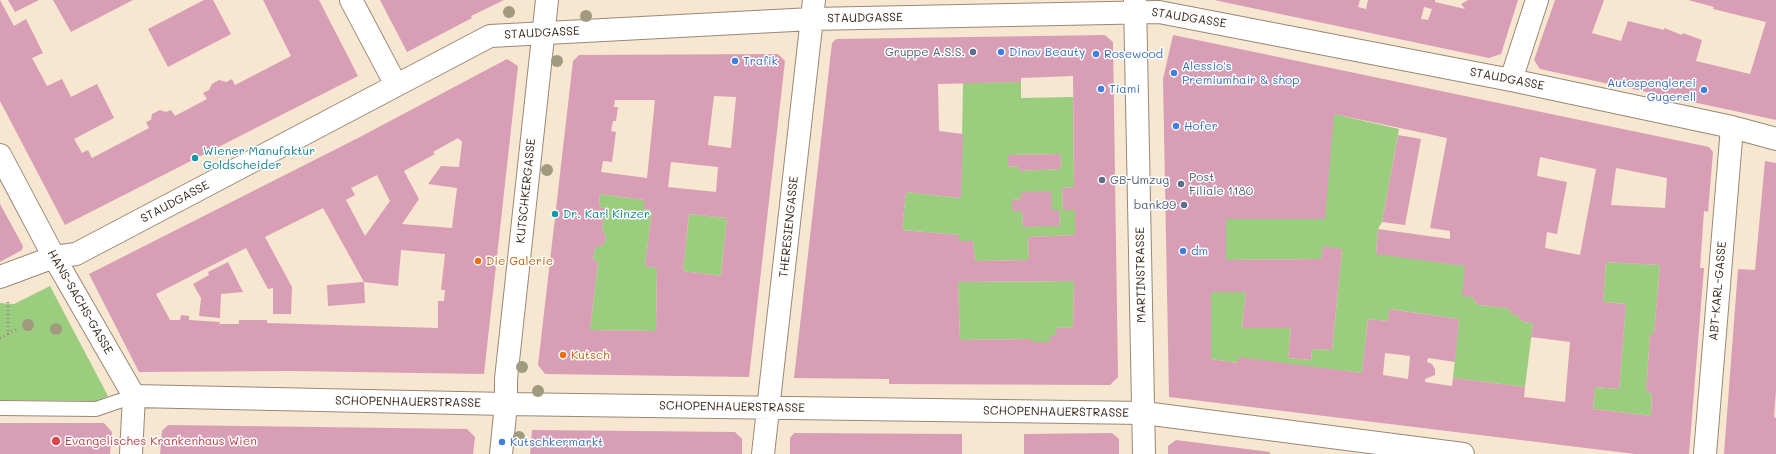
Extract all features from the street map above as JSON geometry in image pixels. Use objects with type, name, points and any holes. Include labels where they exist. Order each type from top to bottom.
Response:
[{"type":"street","points":[[351,0],[396,85]]},
{"type":"street","name":"KUTSCHKERGASSE","points":[[501,454],[506,404],[506,379],[547,0]]},
{"type":"street","points":[[1512,80],[1537,0]]},
{"type":"street","name":"STAUDGASSE","points":[[4,286],[54,257],[76,254],[490,36],[813,10],[1136,6],[1159,12],[1512,80],[1732,127],[1776,139]]},
{"type":"street","name":"MARTINSTRASSE","points":[[1136,6],[1144,454]]},
{"type":"street","name":"THERESIENGASSE","points":[[763,454],[813,10]]},
{"type":"street","name":"ABT-KARL-GASSE","points":[[1705,454],[1732,127]]},
{"type":"street","name":"HANS-SACHS-GASSE","points":[[0,155],[54,257],[134,396]]},
{"type":"street","points":[[131,454],[134,396]]},
{"type":"street","name":"SCHOPENHAUERSTRASSE","points":[[134,396],[506,404],[1144,413],[1463,454]]},
{"type":"lane","name":"SCHOPENHAUERSTRASSE","points":[[0,408],[96,410],[134,396]]},
{"type":"path","points":[[4,286],[8,334]]},
{"type":"path","points":[[0,338],[18,329]]},
{"type":"green space","points":[[1021,82],[1021,98],[1073,97],[1074,187],[1062,188],[1063,210],[1075,210],[1075,235],[1028,237],[1029,260],[975,261],[973,241],[959,241],[959,235],[902,230],[906,192],[961,198],[963,83]],"holes":[[[1060,154],[1061,169],[1019,171],[1019,166],[1008,167],[1008,155]],[[1021,199],[1052,210],[1059,210],[1060,225],[1023,227],[1022,211],[1012,211],[1012,200]]]},
{"type":"green space","points":[[1334,114],[1399,129],[1382,222],[1378,229],[1376,253],[1465,266],[1472,297],[1478,305],[1508,308],[1513,315],[1517,315],[1523,322],[1533,323],[1525,387],[1453,378],[1459,319],[1390,309],[1388,321],[1368,319],[1362,373],[1238,358],[1238,363],[1211,359],[1211,292],[1246,292],[1242,328],[1291,328],[1288,358],[1311,360],[1312,349],[1332,350],[1342,249],[1323,247],[1321,259],[1226,260],[1226,219]]},
{"type":"green space","points":[[600,194],[644,200],[644,209],[652,210],[645,266],[657,268],[656,331],[590,330],[598,261],[593,260],[595,247],[600,247],[605,242],[606,236],[602,230],[605,208],[599,207]]},
{"type":"green space","points":[[689,214],[727,218],[721,276],[683,271]]},
{"type":"green space","points":[[1606,262],[1660,265],[1654,334],[1650,334],[1646,392],[1652,393],[1651,416],[1593,409],[1595,387],[1619,389],[1626,304],[1603,302]]},
{"type":"green space","points":[[1074,281],[1073,327],[1056,328],[1056,335],[1050,335],[1050,342],[1032,342],[1032,339],[960,340],[958,282]]},
{"type":"green space","points":[[50,286],[108,396],[97,401],[0,400],[0,303],[14,304]]},
{"type":"building","points":[[0,0],[14,26],[26,19],[43,53],[32,58],[47,86],[62,79],[71,97],[97,84],[114,118],[74,139],[82,153],[88,150],[92,158],[149,128],[146,122],[151,120],[152,114],[160,110],[166,112],[171,110],[175,116],[207,99],[203,93],[209,90],[212,84],[219,80],[226,82],[232,79],[235,85],[291,56],[263,0],[319,0],[358,76],[65,225],[0,101]]},
{"type":"building","points":[[8,0],[39,0],[15,12]]},
{"type":"building","points":[[53,0],[133,0],[71,32]]},
{"type":"building","points":[[204,0],[213,0],[231,34],[168,67],[148,29]]},
{"type":"building","points":[[380,0],[504,0],[471,16],[472,18],[407,52]]},
{"type":"building","points":[[1214,0],[1360,0],[1358,7],[1366,9],[1368,0],[1435,0],[1435,2],[1465,9],[1461,4],[1468,0],[1518,0],[1501,54],[1489,58]],"holes":[[[1424,7],[1432,9],[1428,20],[1421,19]]]},
{"type":"building","points":[[1555,0],[1604,0],[1592,33],[1621,41],[1628,21],[1664,30],[1664,28],[1682,35],[1683,33],[1702,40],[1696,61],[1750,74],[1766,22],[1713,9],[1714,7],[1688,0],[1776,0],[1776,120],[1540,69],[1534,60]]},
{"type":"building","points":[[1105,35],[1113,42],[1118,377],[1110,385],[889,384],[889,379],[794,378],[832,43],[836,39]],"holes":[[[1073,76],[1074,187],[1062,188],[1063,210],[1075,210],[1075,235],[1028,237],[1029,260],[975,261],[973,241],[959,241],[959,235],[902,230],[906,192],[961,198],[963,134],[939,131],[938,84],[1021,82],[1021,78]],[[1074,281],[1073,327],[1056,328],[1056,335],[1050,335],[1050,342],[1032,342],[1032,339],[960,340],[958,282]]]},
{"type":"building","points":[[1173,35],[1709,147],[1713,152],[1708,212],[1704,211],[1700,268],[1704,268],[1689,454],[1635,454],[1169,397],[1163,79]],"holes":[[[1334,114],[1447,138],[1430,228],[1450,231],[1450,239],[1378,229],[1376,254],[1465,266],[1462,296],[1472,297],[1478,305],[1508,308],[1513,315],[1517,315],[1523,322],[1533,323],[1531,337],[1570,342],[1565,402],[1524,397],[1525,387],[1453,378],[1452,386],[1425,382],[1425,379],[1435,375],[1435,369],[1432,364],[1427,362],[1428,358],[1455,362],[1459,319],[1389,309],[1388,321],[1368,319],[1362,373],[1238,357],[1238,363],[1211,359],[1211,292],[1246,292],[1242,328],[1291,328],[1288,358],[1311,360],[1312,349],[1332,350],[1342,249],[1323,246],[1321,259],[1226,260],[1226,219],[1325,219]],[[1540,157],[1596,169],[1580,255],[1545,248],[1547,232],[1557,234],[1567,182],[1537,176]],[[1616,168],[1667,178],[1665,208],[1611,205]],[[1606,262],[1660,265],[1654,334],[1650,334],[1646,392],[1652,393],[1651,416],[1593,409],[1595,387],[1619,389],[1626,304],[1603,302]],[[1385,353],[1410,356],[1408,379],[1383,375]]]},
{"type":"building","points":[[778,54],[785,61],[749,377],[545,374],[538,365],[573,61],[579,55]],"holes":[[[714,96],[736,97],[731,148],[708,145]],[[615,100],[655,100],[647,178],[601,172],[603,161],[612,162],[616,132],[611,131],[613,121],[616,121],[618,107],[614,107]],[[671,162],[718,167],[716,192],[668,187]],[[600,194],[644,200],[644,209],[652,210],[645,266],[657,268],[656,331],[590,330],[598,261],[593,260],[595,247],[600,247],[605,242],[606,236],[602,230],[605,208],[599,207]],[[689,214],[727,218],[721,276],[683,271]]]},
{"type":"building","points":[[507,59],[518,66],[484,374],[291,371],[139,372],[89,274],[358,138]],"holes":[[[458,138],[462,142],[459,167],[441,166],[428,184],[457,188],[452,228],[402,224],[419,199],[404,171],[435,154],[433,152]],[[377,175],[390,201],[365,236],[346,200],[355,195],[351,188]],[[323,208],[364,282],[398,286],[401,250],[445,254],[441,290],[445,290],[444,301],[438,301],[438,328],[267,323],[267,320],[239,320],[239,324],[219,324],[220,322],[189,320],[189,316],[181,315],[180,320],[170,320],[156,294],[246,248],[268,289],[273,288],[273,314],[291,314],[292,287],[265,237]]]},
{"type":"building","points":[[1398,135],[1421,139],[1405,225],[1382,222]]},
{"type":"building","points":[[1060,154],[1061,169],[1019,171],[1019,166],[1008,167],[1008,155]]},
{"type":"building","points":[[1765,161],[1776,163],[1776,390],[1774,417],[1776,418],[1776,454],[1724,454],[1738,269],[1755,270]]},
{"type":"building","points":[[1051,191],[1052,210],[1059,210],[1060,226],[1023,227],[1022,211],[1012,211],[1012,200],[1021,199],[1021,192]]},
{"type":"building","points":[[0,204],[23,246],[22,250],[0,262]]},
{"type":"building","points":[[228,262],[243,292],[221,294],[220,318],[199,316],[201,298],[193,284],[209,275],[208,272]]},
{"type":"building","points":[[364,282],[365,303],[328,306],[327,285]]},
{"type":"building","name":"Evangelisches Krankenhaus Wien","points":[[0,423],[104,423],[112,432],[110,454],[0,454]]},
{"type":"building","points":[[168,425],[467,429],[475,437],[473,454],[160,454],[162,431]]},
{"type":"building","points":[[532,430],[735,432],[742,439],[742,454],[530,454]]},
{"type":"building","points":[[794,433],[962,434],[962,454],[790,454],[790,438]]},
{"type":"building","points":[[1112,433],[1119,439],[1119,454],[1024,454],[1024,434]]},
{"type":"building","points":[[1176,440],[1270,452],[1270,454],[1168,454],[1168,446]]},
{"type":"place","name":"Gruppe A.S.S.","points":[[973,52]]},
{"type":"place","name":"Dinov Beauty","points":[[1001,52]]},
{"type":"place","name":"Rosewood","points":[[1096,54]]},
{"type":"place","name":"Trafik","points":[[735,61]]},
{"type":"place","name":"Alessio's Premiumhair & shop","points":[[1174,73]]},
{"type":"place","name":"Tiami","points":[[1101,89]]},
{"type":"place","name":"Autospenglerei Gugerell","points":[[1704,90]]},
{"type":"place","name":"Hofer","points":[[1176,126]]},
{"type":"place","name":"Wiener Manufaktur Goldscheider","points":[[195,158]]},
{"type":"place","name":"GB-Umzug","points":[[1102,180]]},
{"type":"place","name":"Post Filiale 1180","points":[[1181,184]]},
{"type":"place","name":"bank99","points":[[1184,205]]},
{"type":"place","name":"Dr. Karl Kinzer","points":[[555,214]]},
{"type":"place","name":"dm","points":[[1183,251]]},
{"type":"place","name":"Die Galerie","points":[[478,261]]},
{"type":"place","name":"Kutsch","points":[[563,355]]},
{"type":"place","name":"Evangelisches Krankenhaus Wien","points":[[56,441]]},
{"type":"place","name":"Kutschkermarkt","points":[[502,442]]}]
